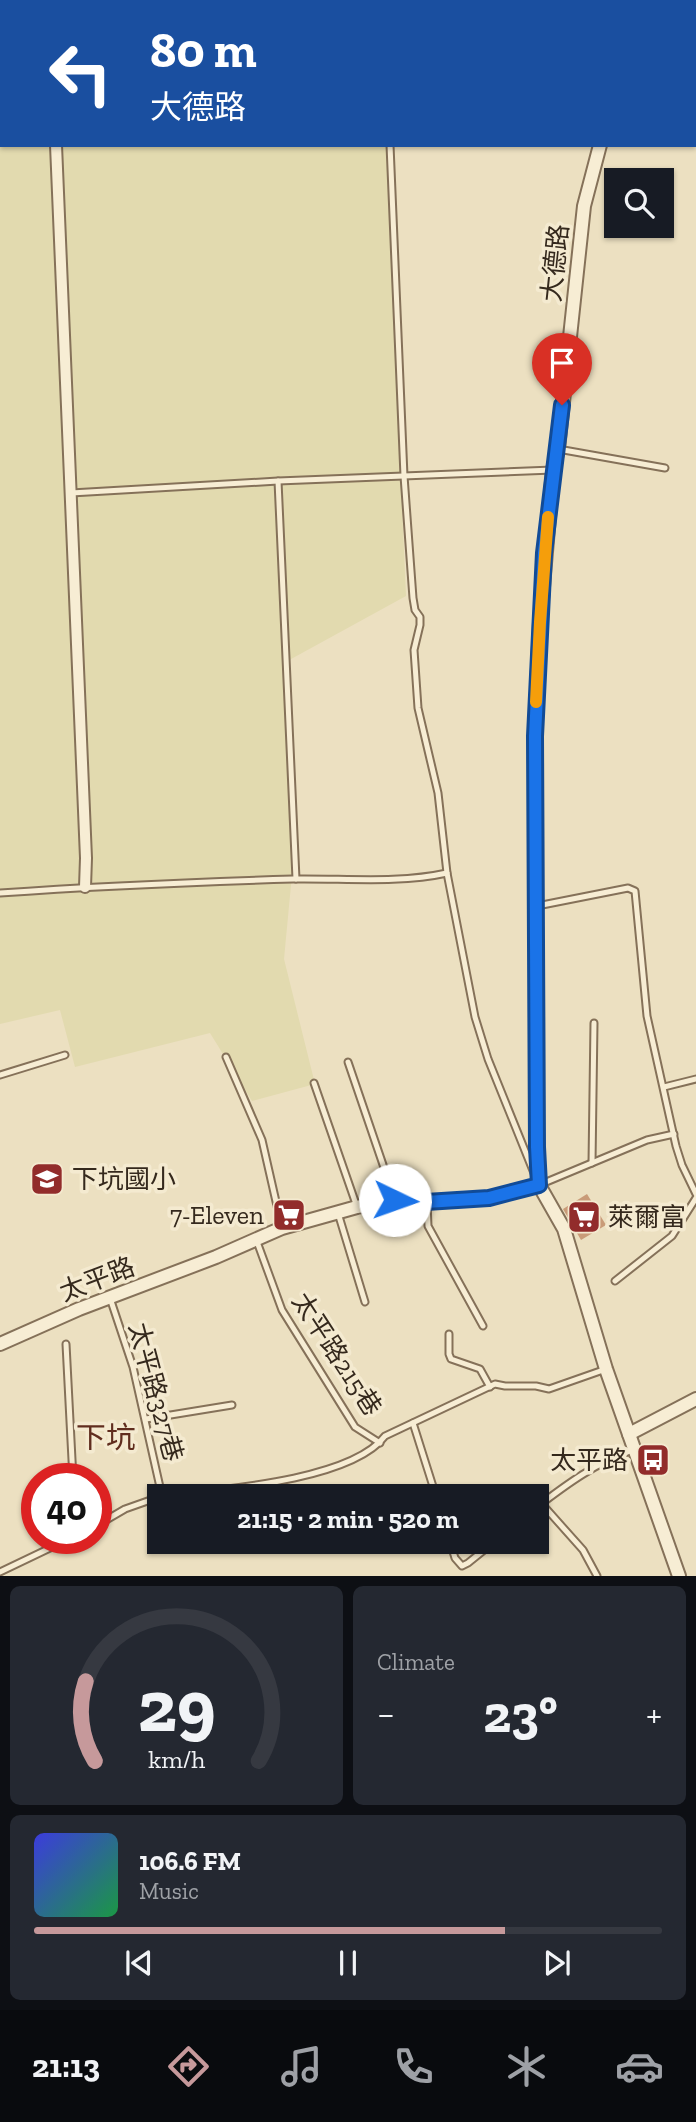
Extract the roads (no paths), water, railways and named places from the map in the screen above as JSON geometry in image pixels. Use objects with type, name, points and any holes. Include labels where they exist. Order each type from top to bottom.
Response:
[{"type":"street","points":[[56,147],[86,858],[85,887]]},
{"type":"street","name":"大德路","points":[[539,1185],[537,698],[544,553],[584,206],[599,147]]},
{"type":"street","points":[[539,1185],[564,1229],[606,1368],[679,1576]]},
{"type":"street","name":"太平路","points":[[0,1344],[110,1297],[216,1258],[282,1228],[357,1207],[395,1200],[426,1202],[489,1198],[539,1185]]},
{"type":"street","points":[[629,1434],[696,1399]]},
{"type":"lane","points":[[390,147],[404,476],[413,598],[415,610],[420,617],[414,650],[418,708],[438,793],[447,873],[475,1017],[488,1059],[539,1185],[647,1140],[674,1134]]},
{"type":"lane","points":[[558,449],[665,468]]},
{"type":"lane","points":[[71,493],[278,481],[553,470]]},
{"type":"lane","points":[[278,481],[296,879]]},
{"type":"lane","points":[[0,893],[296,879],[423,878],[447,873]]},
{"type":"lane","points":[[537,906],[628,888],[635,891],[646,1016],[682,1165],[696,1196],[671,1237],[615,1281]]},
{"type":"lane","points":[[592,1163],[594,1023]]},
{"type":"lane","points":[[0,1075],[65,1055]]},
{"type":"lane","points":[[226,1057],[262,1140],[282,1228]]},
{"type":"lane","points":[[348,1062],[395,1200]]},
{"type":"lane","points":[[664,1087],[696,1079]]},
{"type":"lane","points":[[314,1083],[357,1207]]},
{"type":"lane","points":[[426,1202],[428,1226],[483,1326]]},
{"type":"lane","points":[[338,1213],[365,1302]]},
{"type":"lane","name":"太平路215巷","points":[[256,1239],[282,1310],[355,1427],[380,1443]]},
{"type":"lane","name":"太平路327巷","points":[[110,1297],[133,1367],[158,1484]]},
{"type":"lane","points":[[449,1334],[451,1359],[480,1369],[490,1387]]},
{"type":"lane","points":[[66,1344],[72,1463]]},
{"type":"lane","name":"太平路215巷","points":[[267,1484],[358,1458],[380,1443],[385,1436],[495,1384],[536,1386],[549,1390],[606,1368]]},
{"type":"lane","points":[[146,1419],[232,1405]]},
{"type":"lane","points":[[413,1423],[432,1484]]},
{"type":"lane","points":[[549,1498],[573,1480],[635,1449]]},
{"type":"lane","name":"太平路327巷","points":[[112,1517],[147,1502]]},
{"type":"lane","points":[[549,1516],[583,1550],[597,1576]]},
{"type":"lane","points":[[0,1572],[38,1554]]},
{"type":"lane","points":[[454,1554],[462,1566],[479,1554]]},
{"type":"place","name":"下坑國小","points":[[47,1179]]},
{"type":"place","name":"7-Eleven","points":[[289,1215]]},
{"type":"place","name":"萊爾富","points":[[584,1217]]},
{"type":"place","name":"太平路","points":[[653,1460]]},
{"type":"district","name":"下坑","points":[[106,1438]]}]
